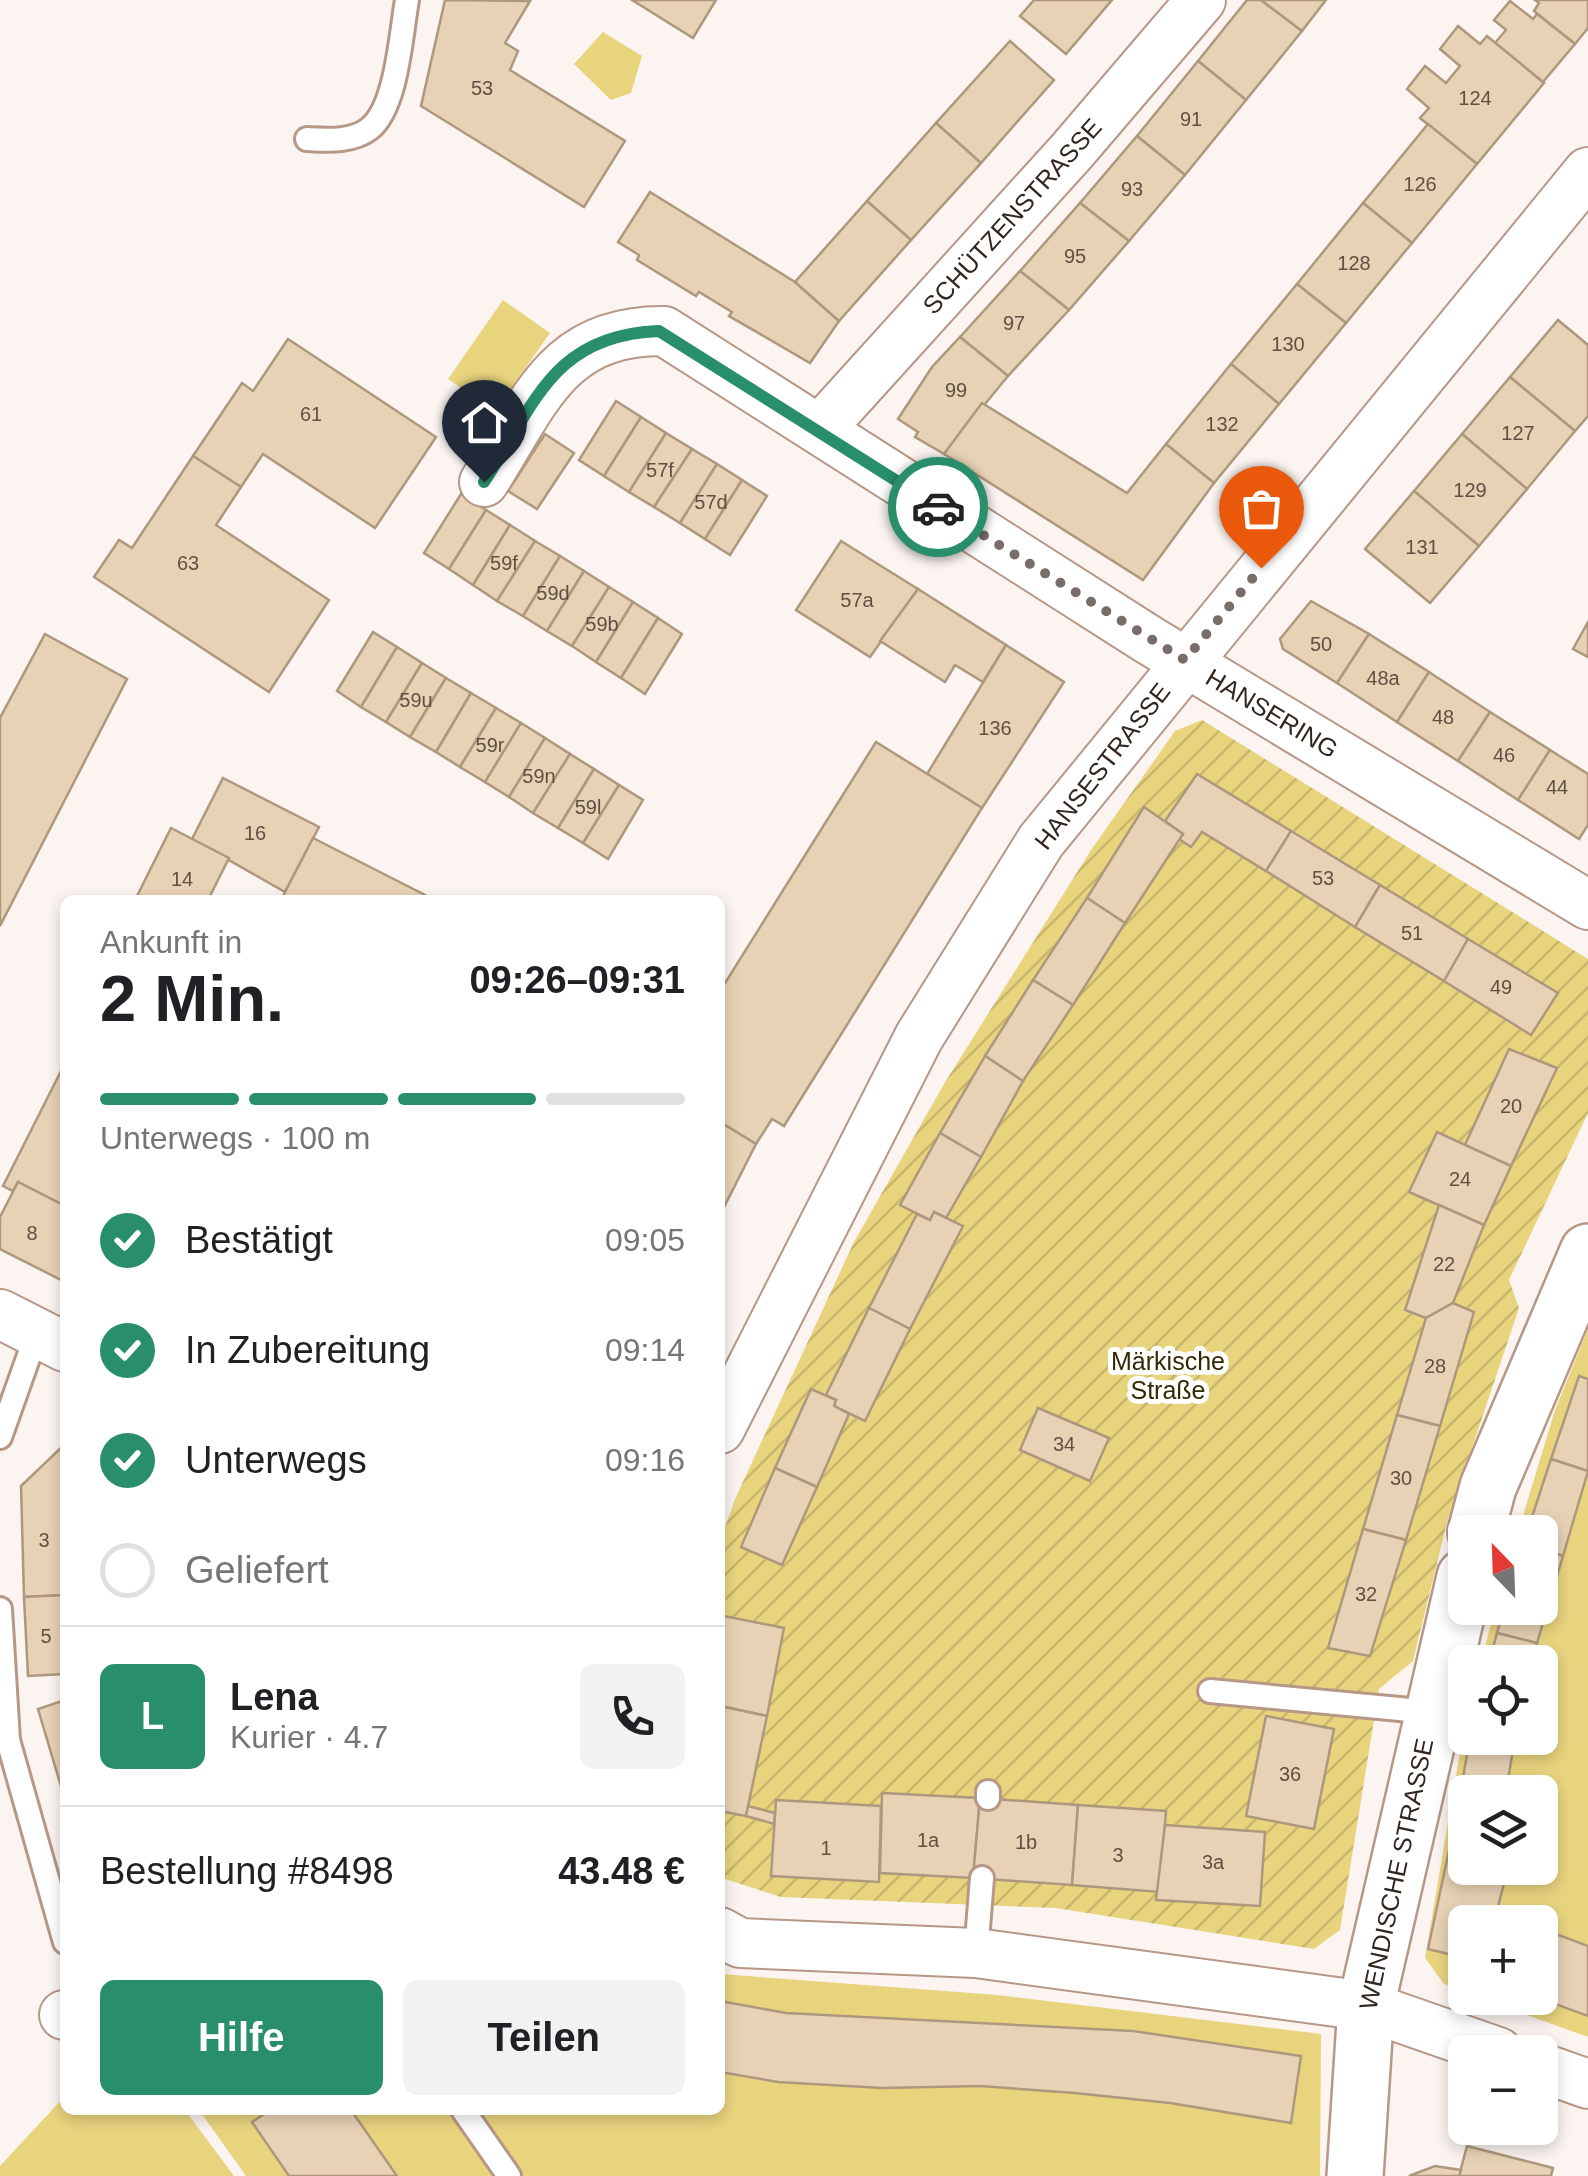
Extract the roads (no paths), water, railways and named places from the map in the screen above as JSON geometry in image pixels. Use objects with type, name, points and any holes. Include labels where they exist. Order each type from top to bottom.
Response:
[{"type":"street","name":"SCHÜTZENSTRASSE","points":[[820,429],[1072,151],[1201,0]]},
{"type":"street","name":"HANSESTRASSE","points":[[725,1419],[919,1036],[1040,842],[1588,172]]},
{"type":"street","name":"HANSERING","points":[[484,482],[561,364],[589,344],[664,331],[1185,660],[1588,905]]},
{"type":"street","points":[[1481,1515],[1488,1488],[1588,1252]]},
{"type":"street","name":"WENDISCHE STRASSE","points":[[1355,2176],[1366,2006],[1453,1625]]},
{"type":"street","points":[[725,1935],[740,1944],[976,1953],[1366,2006],[1449,2035]]},
{"type":"street","points":[[1558,2073],[1588,2084]]},
{"type":"lane","points":[[307,140],[342,140],[370,128],[383,112],[407,0]]},
{"type":"lane","points":[[0,1437],[34,1331]]},
{"type":"lane","points":[[0,1609],[8,1740],[60,1924]]},
{"type":"lane","points":[[1210,1691],[1430,1712]]},
{"type":"lane","points":[[976,1953],[982,1878]]},
{"type":"lane","points":[[467,2115],[509,2176]]},
{"type":"park label","name":"Märkische Straße","points":[[1168,1376]]}]
